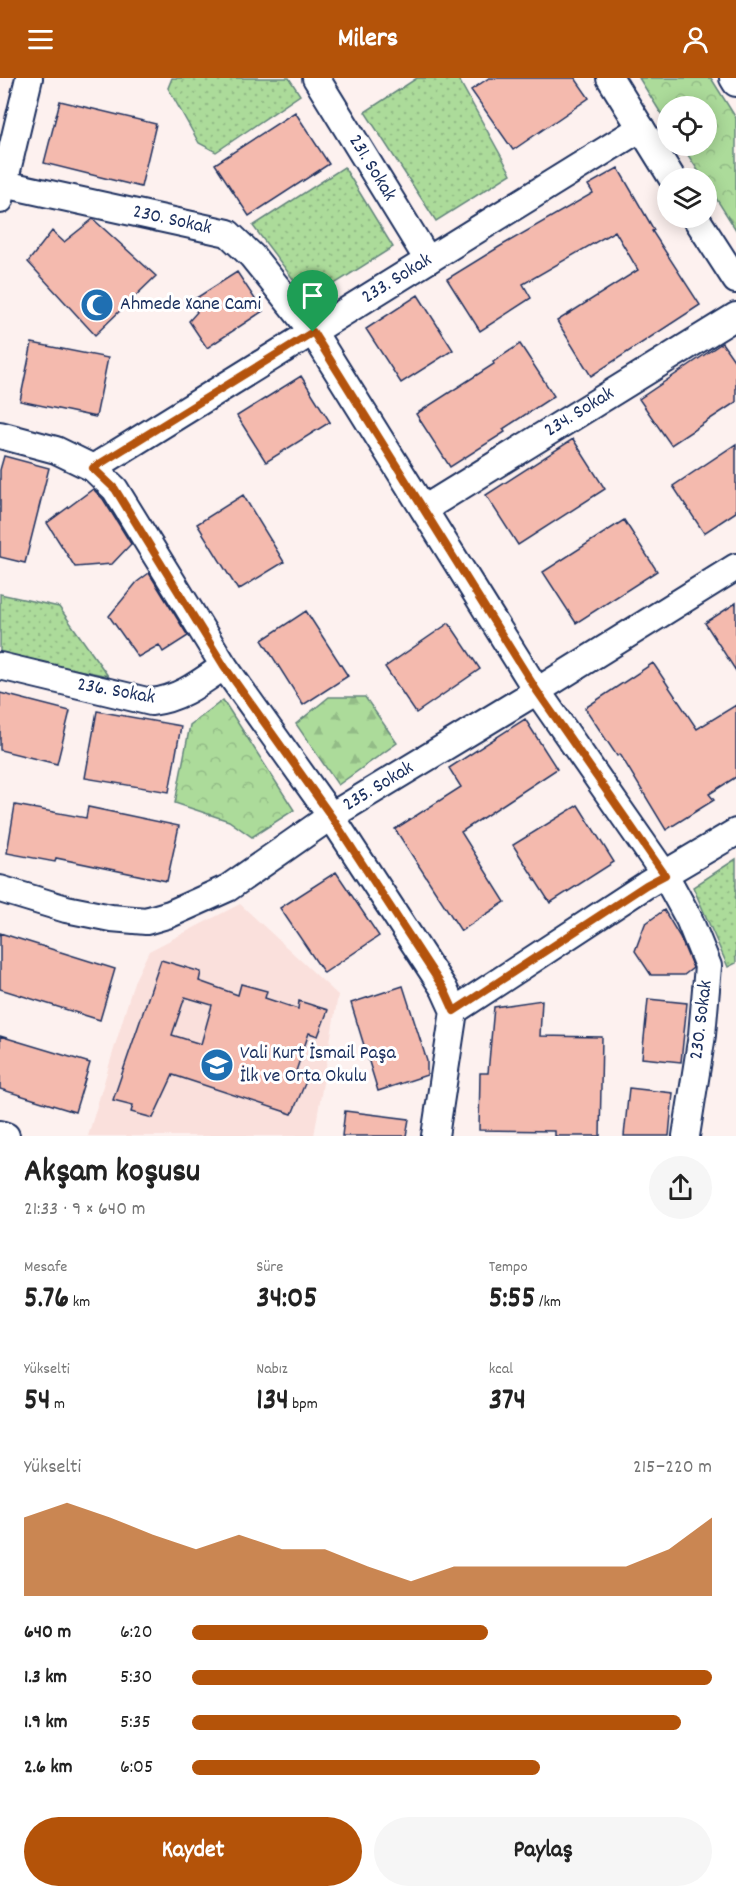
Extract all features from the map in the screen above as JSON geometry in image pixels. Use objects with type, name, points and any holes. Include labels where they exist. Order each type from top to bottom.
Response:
[{"type":"street","points":[[2,192],[29,78]]},
{"type":"street","name":"231. Sokak","points":[[316,78],[428,260]]},
{"type":"street","points":[[610,78],[666,168]]},
{"type":"street","points":[[733,78],[736,83]]},
{"type":"street","name":"233. Sokak","points":[[93,468],[641,128]]},
{"type":"street","name":"230. Sokak","points":[[2,192],[228,233],[252,256],[313,332],[537,691],[665,875],[689,920],[708,966],[702,1035],[686,1136]]},
{"type":"street","points":[[702,228],[736,280]]},
{"type":"street","name":"234. Sokak","points":[[424,509],[736,316]]},
{"type":"street","points":[[0,435],[56,450],[93,468],[115,489],[224,666],[331,816],[444,989],[454,1011],[435,1136]]},
{"type":"street","name":"235. Sokak","points":[[0,889],[66,909],[111,918],[146,921],[171,914],[228,888],[331,816],[736,567]]},
{"type":"street","name":"236. Sokak","points":[[0,666],[151,702],[167,701],[184,693],[224,666]]},
{"type":"street","points":[[454,1011],[646,885],[736,831]]},
{"type":"street","points":[[0,1134],[6,1136]]},
{"type":"shaded area","name":"Vali Kurt İsmail Paşa İlk ve Orta Okulu","points":[[240,904],[338,995],[314,1136],[88,1136],[134,982],[149,951]]},
{"type":"green space","points":[[172,78],[289,78],[300,95],[216,152],[199,143],[168,88]]},
{"type":"green space","points":[[417,78],[458,78],[511,174],[436,221],[365,112]]},
{"type":"green space","points":[[639,78],[711,78],[736,118],[736,230],[717,200],[717,168],[696,168],[689,156],[717,156],[717,96],[657,96],[657,107]]},
{"type":"green space","points":[[344,167],[393,247],[309,300],[253,226]]},
{"type":"green space","points":[[0,594],[59,607],[108,676],[0,654]]},
{"type":"green space","points":[[329,697],[365,697],[397,743],[338,785],[296,724]]},
{"type":"green space","points":[[223,700],[294,810],[252,837],[229,821],[175,803],[190,725]]},
{"type":"green space","points":[[736,859],[736,963],[728,967],[693,887]]},
{"type":"building","points":[[489,78],[575,78],[589,98],[513,150],[471,90]]},
{"type":"building","points":[[60,101],[156,124],[141,187],[44,163]]},
{"type":"building","points":[[295,112],[329,164],[249,216],[215,164]]},
{"type":"building","points":[[618,168],[654,230],[652,231],[700,305],[591,376],[557,321],[638,270],[615,231],[523,284],[531,298],[480,331],[447,279],[593,193],[588,185]]},
{"type":"building","name":"Ahmede Xane Cami","points":[[93,219],[156,276],[95,335],[28,262],[52,231],[64,242]]},
{"type":"building","points":[[237,272],[263,311],[207,348],[189,321],[197,312],[190,302]]},
{"type":"building","points":[[418,295],[453,350],[401,383],[366,329]]},
{"type":"building","points":[[32,343],[108,358],[96,417],[20,401]]},
{"type":"building","points":[[722,343],[736,363],[736,402],[671,445],[639,399]]},
{"type":"building","points":[[520,344],[554,396],[503,429],[505,432],[450,467],[416,414],[494,364],[493,362]]},
{"type":"building","points":[[301,376],[330,422],[266,462],[237,416]]},
{"type":"building","points":[[573,439],[605,489],[518,545],[486,495]]},
{"type":"building","points":[[736,444],[736,512],[704,533],[673,486]]},
{"type":"building","points":[[4,456],[49,468],[25,563],[0,557],[0,470]]},
{"type":"building","points":[[93,489],[103,499],[131,544],[112,564],[75,567],[47,523]]},
{"type":"building","points":[[243,495],[284,562],[238,590],[197,524]]},
{"type":"building","points":[[624,520],[657,571],[576,623],[543,572]]},
{"type":"building","points":[[149,573],[188,636],[163,652],[159,645],[138,657],[109,616],[137,582]]},
{"type":"building","points":[[736,603],[736,671],[705,623]]},
{"type":"building","points":[[306,611],[348,676],[303,705],[262,640]]},
{"type":"building","points":[[449,623],[480,669],[416,713],[385,667]]},
{"type":"building","points":[[653,663],[697,729],[736,705],[736,777],[709,794],[714,800],[666,830],[620,754],[617,756],[585,708]]},
{"type":"building","points":[[0,693],[70,711],[57,764],[0,750]]},
{"type":"building","points":[[97,711],[181,726],[169,792],[85,778]]},
{"type":"building","points":[[525,719],[557,769],[461,832],[505,902],[461,931],[395,829],[461,787],[449,768]]},
{"type":"building","points":[[15,805],[86,818],[88,807],[179,826],[167,881],[56,858],[55,862],[7,853]]},
{"type":"building","points":[[578,805],[614,862],[550,903],[513,845]]},
{"type":"building","points":[[336,872],[379,936],[324,973],[280,908]]},
{"type":"building","points":[[664,910],[680,937],[693,968],[684,975],[651,975],[635,951],[645,924]]},
{"type":"building","points":[[0,933],[115,969],[100,1020],[0,989]]},
{"type":"building","points":[[161,960],[201,972],[199,981],[238,995],[241,984],[267,991],[265,998],[298,1009],[299,1001],[328,1010],[318,1036],[309,1033],[295,1074],[307,1079],[292,1114],[173,1075],[153,1118],[131,1112],[133,1105],[113,1100]],"holes":[[[185,997],[212,1005],[201,1044],[172,1035]]]},
{"type":"building","points":[[403,986],[427,1061],[427,1075],[378,1091],[351,1003]]},
{"type":"building","points":[[648,999],[687,1003],[681,1062],[642,1058]]},
{"type":"building","points":[[542,1000],[540,1036],[602,1037],[600,1136],[555,1136],[555,1131],[479,1130],[480,1073],[488,1073],[494,1007]]},
{"type":"building","points":[[0,1036],[90,1063],[75,1112],[0,1089]]},
{"type":"building","points":[[629,1088],[673,1093],[669,1136],[624,1136]]},
{"type":"building","points":[[345,1111],[409,1119],[406,1136],[342,1136]]},
{"type":"place","name":"Ahmede Xane Cami","points":[[97,305]]},
{"type":"place","name":"Vali Kurt İsmail Paşa İlk ve Orta Okulu","points":[[217,1065]]},
{"type":"route","points":[[313,332],[537,691],[665,875],[646,885],[454,1011],[444,989],[331,816],[224,666],[115,489],[93,468],[313,332]]}]
